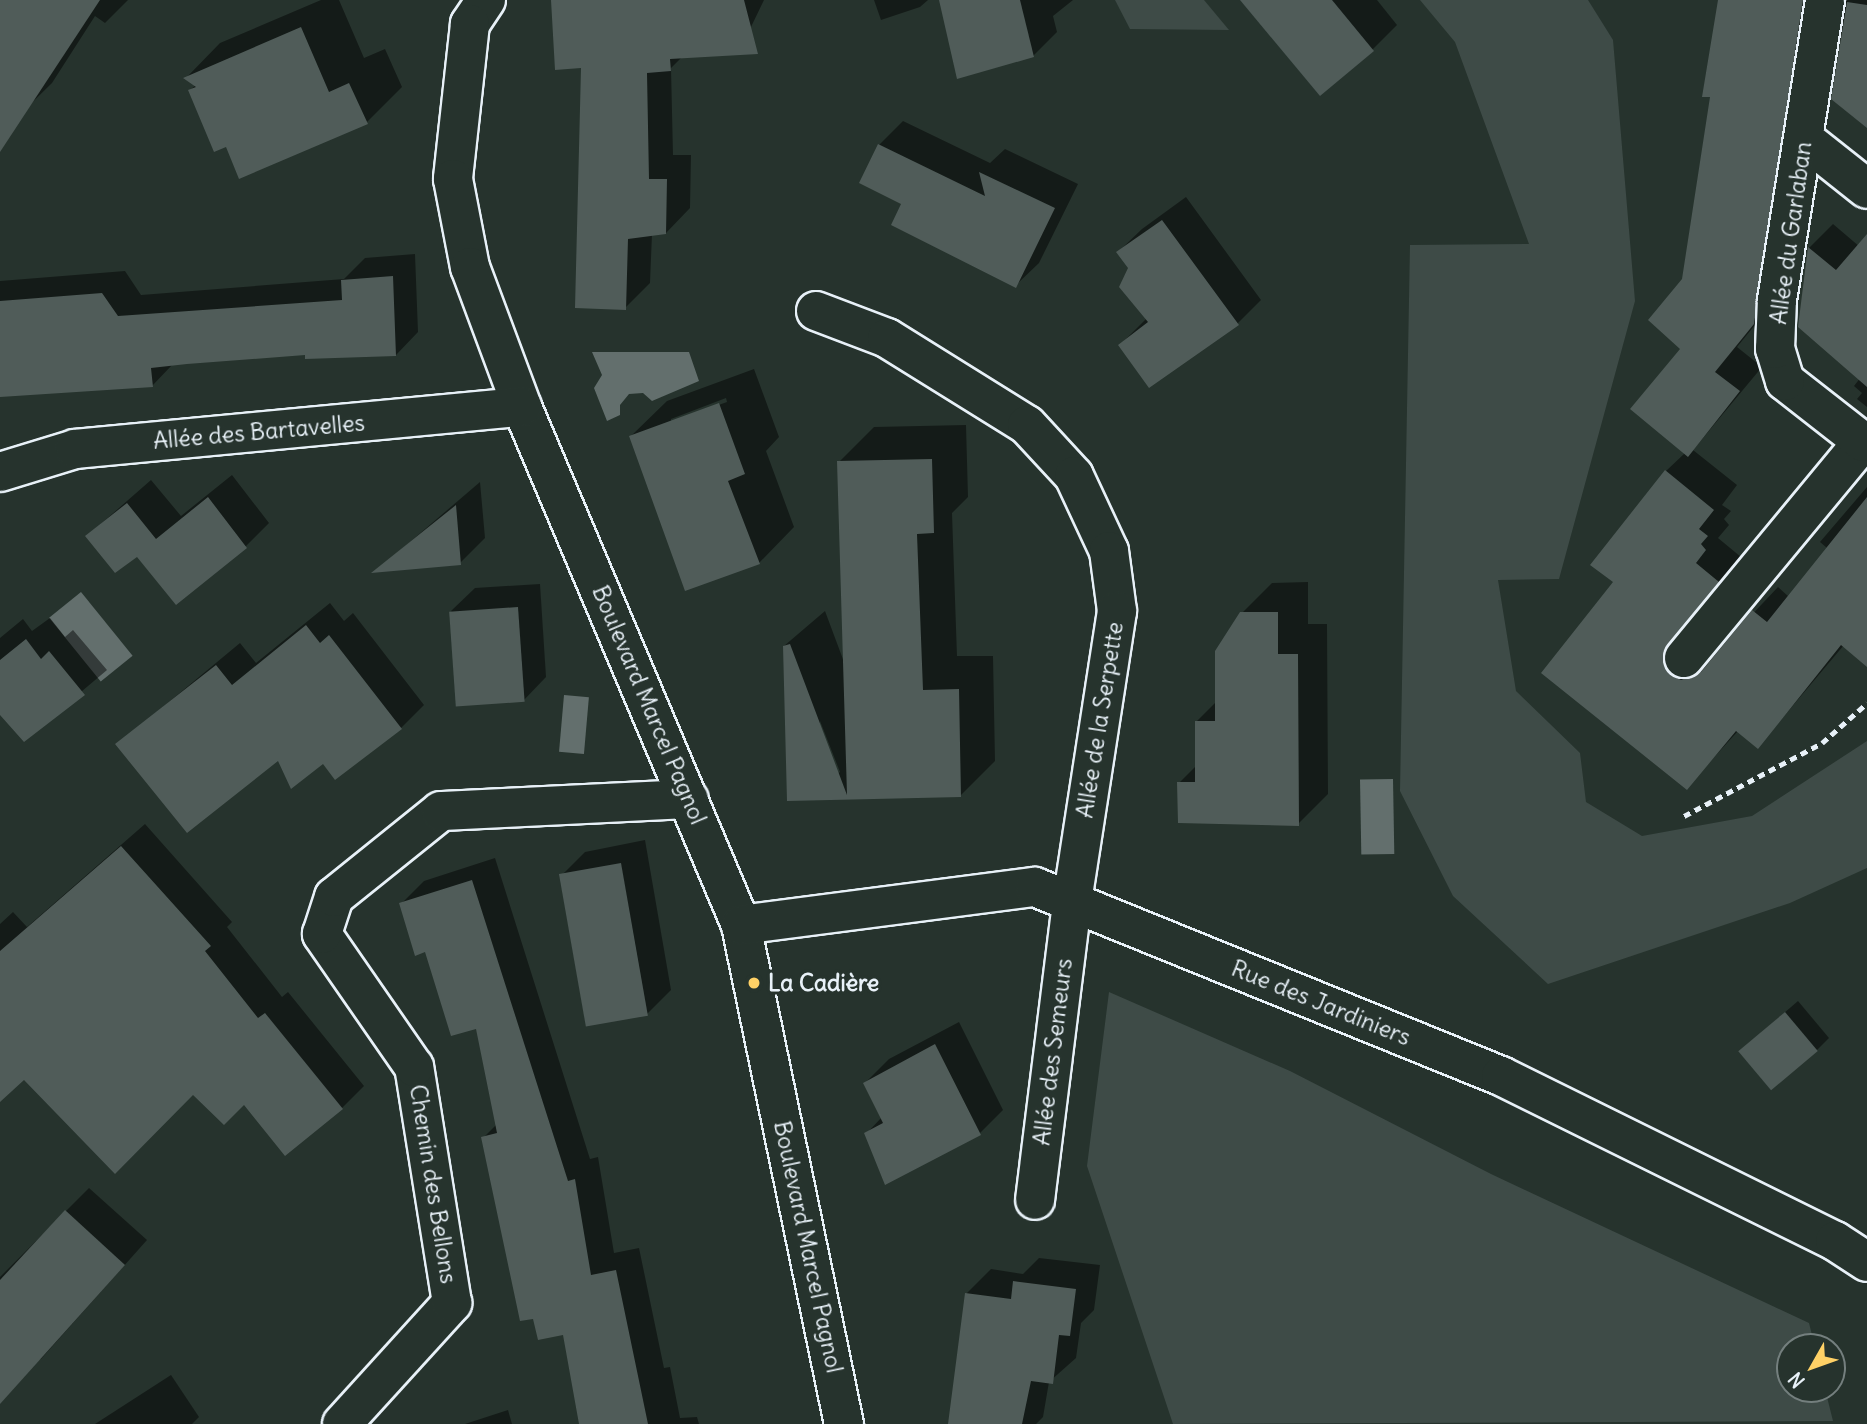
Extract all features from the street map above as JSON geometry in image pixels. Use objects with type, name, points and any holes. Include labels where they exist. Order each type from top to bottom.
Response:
[{"type":"street","name":"Boulevard Marcel Pagnol","points":[[486,0],[470,24],[453,179],[470,267],[522,407],[741,926],[844,1424]]},
{"type":"street","name":"Allée du Garlaban","points":[[1684,658],[1863,442],[1785,381],[1775,349],[1777,300],[1825,0]]},
{"type":"street","points":[[1804,139],[1867,189]]},
{"type":"street","name":"Allée de la Serpette","points":[[816,311],[887,338],[1027,425],[1073,476],[1109,551],[1117,611],[1072,903]]},
{"type":"street","name":"Allée des Bartavelles","points":[[1,473],[75,449],[522,407]]},
{"type":"street","name":"Chemin des Bellons","points":[[342,1424],[452,1303],[414,1067],[322,933],[334,897],[441,811],[689,799]]},
{"type":"street","name":"Rue des Jardiniers","points":[[741,926],[1035,887],[1502,1076],[1835,1241],[1867,1262]]},
{"type":"street","name":"Allée des Semeurs","points":[[1035,1200],[1072,903]]},
{"type":"path","points":[[1684,816],[1822,743],[1867,703]]},
{"type":"shaded area","points":[[1115,0],[1204,0],[1229,30],[1130,29]]},
{"type":"shaded area","points":[[1420,0],[1588,0],[1613,40],[1635,301],[1559,579],[1498,580],[1516,691],[1580,753],[1586,802],[1642,836],[1752,816],[1867,741],[1867,868],[1790,903],[1548,984],[1453,896],[1400,791],[1410,245],[1529,244],[1455,42]]},
{"type":"shaded area","points":[[592,352],[689,352],[699,381],[652,401],[643,393],[629,394],[620,405],[620,415],[607,421],[594,388],[602,375]]},
{"type":"shaded area","points":[[81,592],[133,656],[101,682],[49,618]]},
{"type":"shaded area","points":[[564,695],[589,697],[584,754],[559,752]]},
{"type":"shaded area","points":[[1393,779],[1394,854],[1361,855],[1360,780]]},
{"type":"shaded area","points":[[1109,992],[1290,1071],[1491,1174],[1809,1323],[1812,1333],[1776,1333],[1776,1403],[1828,1403],[1833,1421],[1173,1424],[1087,1166]]},
{"type":"building","points":[[0,0],[100,0],[0,152]]},
{"type":"building","points":[[551,0],[744,0],[758,54],[670,59],[671,71],[647,73],[649,179],[667,179],[666,234],[628,239],[626,310],[575,308],[581,68],[555,70]]},
{"type":"building","points":[[939,0],[1020,0],[1034,57],[957,79]]},
{"type":"building","points":[[1240,0],[1332,0],[1374,51],[1320,96]]},
{"type":"building","points":[[1718,0],[1803,0],[1754,324],[1715,372],[1740,391],[1688,457],[1630,409],[1680,349],[1648,320],[1682,279],[1710,97],[1702,97]]},
{"type":"building","points":[[1847,2],[1867,5],[1867,128],[1831,99]]},
{"type":"building","points":[[301,27],[329,92],[349,83],[368,124],[239,179],[226,147],[214,152],[188,90],[196,87],[183,78]]},
{"type":"building","points":[[878,144],[985,196],[979,172],[1055,208],[1016,288],[891,225],[901,204],[859,183]]},
{"type":"building","points":[[1162,220],[1239,325],[1149,388],[1118,345],[1148,322],[1119,287],[1128,268],[1116,252]]},
{"type":"building","points":[[1867,234],[1867,387],[1798,327],[1808,247],[1836,270]]},
{"type":"building","points":[[393,276],[396,356],[305,359],[305,355],[187,364],[151,368],[153,387],[0,397],[0,301],[102,293],[118,316],[342,300],[341,280]]},
{"type":"building","points":[[719,403],[745,474],[728,481],[760,564],[685,591],[629,436]]},
{"type":"building","points":[[932,459],[934,533],[917,534],[923,690],[959,689],[961,797],[787,801],[783,646],[790,644],[847,795],[837,461]]},
{"type":"building","points":[[1665,470],[1714,510],[1699,529],[1708,536],[1701,544],[1706,550],[1696,563],[1719,582],[1663,654],[1670,674],[1681,680],[1701,672],[1752,610],[1767,622],[1867,497],[1867,667],[1841,645],[1758,749],[1736,731],[1687,790],[1541,673],[1613,582],[1590,565]]},
{"type":"building","points":[[208,497],[247,548],[176,605],[137,557],[115,573],[85,536],[127,503],[156,539]]},
{"type":"building","points":[[456,505],[461,565],[371,573]]},
{"type":"building","points":[[518,607],[525,702],[456,707],[449,612]]},
{"type":"building","points":[[1240,612],[1278,612],[1278,654],[1298,654],[1299,826],[1178,823],[1177,782],[1195,782],[1195,721],[1215,721],[1215,651]]},
{"type":"building","points":[[306,625],[320,643],[329,635],[402,729],[335,780],[323,764],[291,789],[278,761],[187,833],[115,744],[216,665],[232,685]]},
{"type":"building","points":[[26,639],[41,659],[49,651],[85,695],[24,742],[0,715],[0,660]]},
{"type":"building","points":[[121,846],[211,946],[205,951],[258,1018],[265,1013],[343,1109],[285,1156],[244,1105],[224,1125],[193,1095],[115,1174],[24,1080],[0,1102],[0,951]]},
{"type":"building","points":[[621,863],[648,1016],[586,1027],[559,874]]},
{"type":"building","points":[[472,880],[568,1181],[575,1179],[591,1275],[616,1270],[648,1424],[579,1424],[563,1335],[538,1340],[533,1319],[520,1321],[481,1137],[497,1133],[476,1029],[451,1036],[425,952],[415,956],[399,903]]},
{"type":"building","points":[[1785,1012],[1818,1051],[1771,1090],[1738,1051]]},
{"type":"building","points":[[935,1044],[981,1135],[885,1185],[864,1133],[883,1123],[863,1083]]},
{"type":"building","points":[[65,1210],[125,1265],[0,1404],[0,1280]]},
{"type":"building","points":[[1013,1281],[1076,1289],[1070,1336],[1059,1335],[1053,1384],[1031,1381],[1022,1424],[948,1424],[965,1293],[1011,1299]]},
{"type":"place","name":"La Cadière","points":[[754,983]]}]
